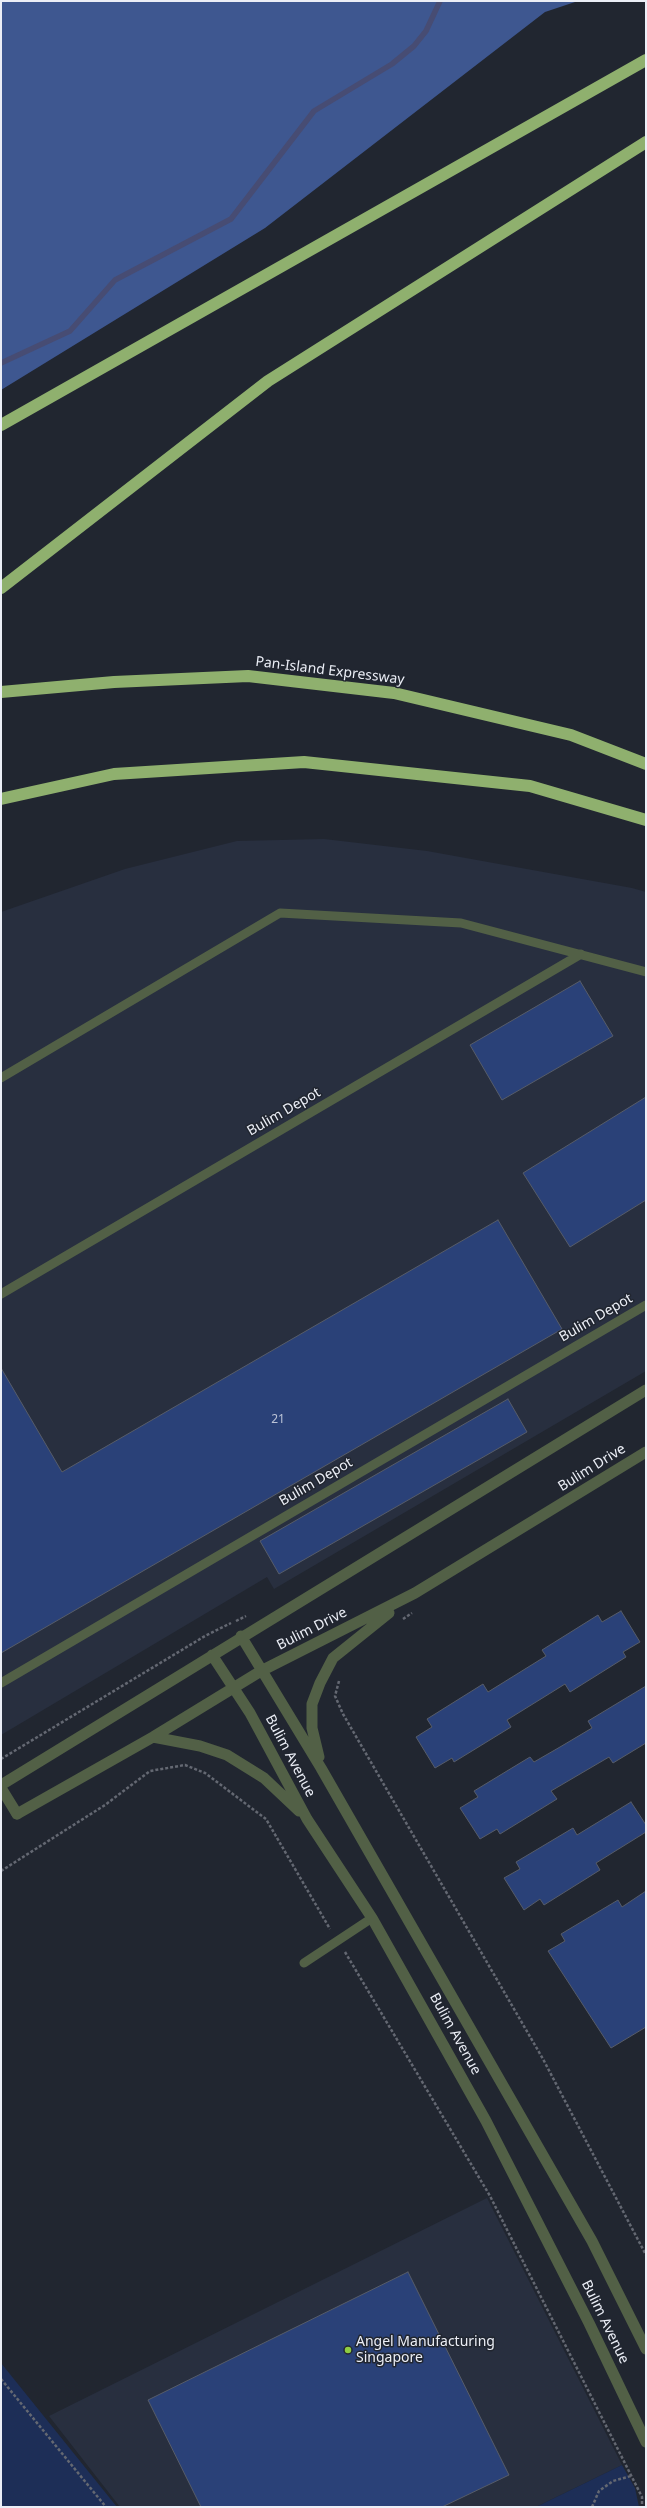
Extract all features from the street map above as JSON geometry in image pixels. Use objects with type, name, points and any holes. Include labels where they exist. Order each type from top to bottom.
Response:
[{"type":"highway","points":[[1,425],[646,60]]},
{"type":"highway","points":[[1,588],[268,381],[646,142]]},
{"type":"highway","name":"Pan-Island Expressway","points":[[1,692],[114,682],[248,676],[394,693],[571,734],[646,764]]},
{"type":"highway","points":[[1,799],[114,774],[304,762],[530,786],[646,820]]},
{"type":"street","name":"Bulim Drive","points":[[1,1785],[241,1636],[646,1390]]},
{"type":"street","name":"Bulim Drive","points":[[1,1788],[17,1814],[153,1737],[261,1671],[415,1594],[646,1452]]},
{"type":"street","points":[[321,1768],[312,1728],[312,1704],[333,1658],[370,1626],[415,1594]]},
{"type":"street","name":"Bulim Avenue","points":[[241,1636],[321,1768],[592,2241],[646,2349]]},
{"type":"street","name":"Bulim Avenue","points":[[212,1655],[250,1713],[307,1819],[372,1918],[486,2121],[589,2323],[646,2442]]},
{"type":"street","points":[[153,1737],[200,1746],[227,1755],[264,1778],[307,1819]]},
{"type":"lane","points":[[1,1078],[280,913],[461,923],[646,972]]},
{"type":"lane","name":"Bulim Depot","points":[[1,1294],[581,954]]},
{"type":"lane","name":"Bulim Depot","points":[[1,1683],[646,1305]]},
{"type":"lane","points":[[304,1963],[338,1942],[372,1918]]},
{"type":"path","points":[[402,1620],[413,1612]]},
{"type":"path","points":[[340,1677],[335,1696],[343,1714],[543,2059],[646,2254]]},
{"type":"path","points":[[1,1871],[105,1805],[150,1771],[184,1766],[205,1773],[266,1820],[338,1942],[358,1970],[490,2196],[642,2497],[642,2507]]},
{"type":"path","points":[[1,2379],[106,2507]]},
{"type":"path","points":[[592,2507],[599,2491],[613,2481],[631,2476]]},
{"type":"shaded area","points":[[1,1],[578,1],[545,12],[265,228],[1,390]]},
{"type":"shaded area","points":[[324,839],[427,851],[632,888],[646,892],[646,1371],[274,1589],[267,1577],[1,1735],[1,912],[125,869],[237,841]]},
{"type":"shaded area","points":[[487,2198],[622,2465],[536,2507],[120,2507],[49,2416]]},
{"type":"shaded area","points":[[1,2363],[117,2507],[1,2507]]},
{"type":"shaded area","points":[[622,2465],[635,2488],[639,2507],[536,2507]]},
{"type":"building","points":[[580,981],[613,1036],[502,1100],[470,1045]]},
{"type":"building","points":[[646,1097],[646,1200],[570,1247],[523,1173]]},
{"type":"building","points":[[498,1220],[562,1329],[1,1653],[1,1368],[62,1472]]},
{"type":"building","points":[[508,1399],[527,1432],[279,1574],[260,1541]]},
{"type":"building","points":[[621,1611],[640,1642],[623,1652],[626,1657],[570,1692],[565,1684],[507,1720],[511,1727],[454,1762],[452,1758],[435,1768],[416,1737],[432,1727],[427,1719],[483,1684],[488,1692],[546,1656],[542,1650],[598,1615],[602,1622]]},
{"type":"building","points":[[646,1686],[646,1743],[613,1763],[609,1757],[551,1791],[557,1799],[500,1834],[497,1829],[480,1839],[460,1808],[478,1797],[474,1791],[530,1757],[534,1762],[592,1728],[588,1721]]},
{"type":"building","points":[[631,1802],[646,1825],[646,1832],[596,1863],[600,1870],[544,1905],[540,1899],[524,1910],[504,1878],[520,1869],[516,1862],[573,1828],[577,1835]]},
{"type":"building","points":[[646,1891],[646,2027],[611,2048],[548,1951],[565,1941],[561,1934],[618,1900],[622,1907]]},
{"type":"building","name":"Angel Manufacturing Singapore","points":[[408,2272],[509,2475],[442,2507],[201,2507],[148,2400]]},
{"type":"waterway","points":[[1,363],[70,331],[115,280],[231,219],[314,111],[392,64],[414,46],[426,31],[440,1]]},
{"type":"place","name":"Angel Manufacturing Singapore","points":[[348,2350]]}]
